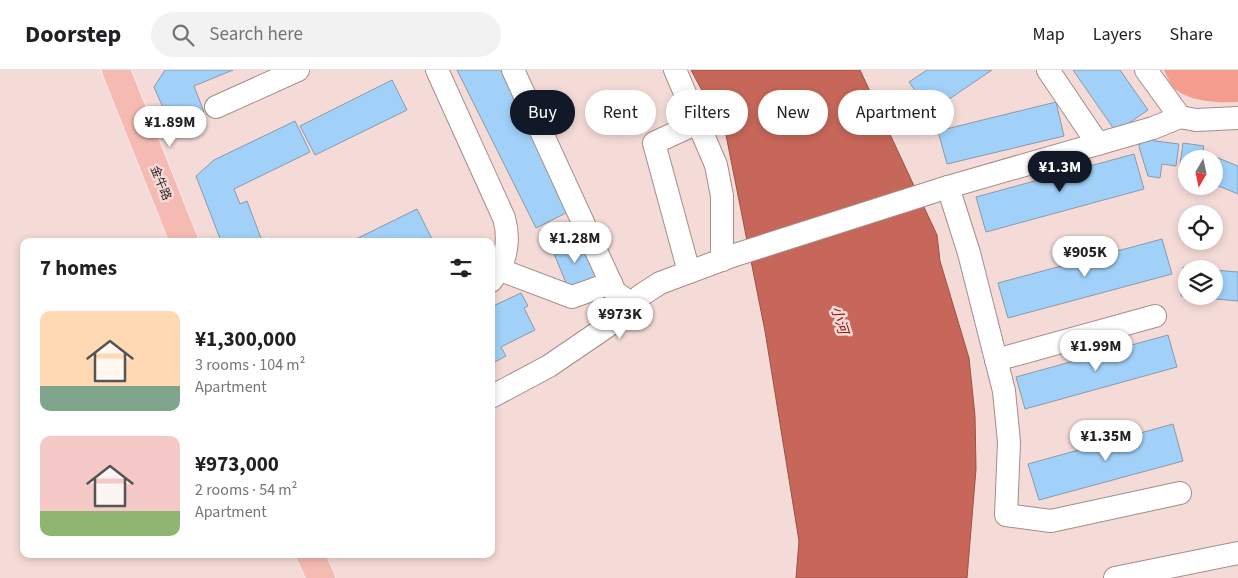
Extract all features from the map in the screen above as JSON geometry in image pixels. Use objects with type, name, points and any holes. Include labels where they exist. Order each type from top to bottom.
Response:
[{"type":"main road","name":"金牛路","points":[[116,70],[183,238]]},
{"type":"main road","points":[[312,558],[321,578]]},
{"type":"street","points":[[216,107],[298,70]]},
{"type":"street","points":[[437,70],[504,218],[508,240],[495,275],[572,297],[611,283]]},
{"type":"street","points":[[513,70],[615,292],[632,304]]},
{"type":"street","points":[[675,70],[684,90]]},
{"type":"street","points":[[1048,70],[1098,144]]},
{"type":"street","points":[[1146,70],[1180,117]]},
{"type":"street","points":[[495,395],[549,366],[615,321],[632,304],[660,282],[728,257],[948,187],[1153,128],[1180,117],[1196,120],[1238,118]]},
{"type":"street","points":[[671,135],[654,143],[689,272]]},
{"type":"street","points":[[704,135],[716,164],[722,196],[728,257]]},
{"type":"street","points":[[948,187],[970,253],[1004,391],[1009,442],[1006,515],[1051,521],[1180,493]]},
{"type":"street","points":[[996,360],[1155,316]]},
{"type":"street","points":[[1115,578],[1238,553]]},
{"type":"shaded area","points":[[1164,70],[1238,70],[1238,102],[1206,101],[1182,94],[1172,86]]},
{"type":"water","name":"小河","points":[[691,70],[860,70],[869,90],[838,90],[838,135],[890,135],[937,235],[940,261],[969,358],[975,416],[976,469],[967,578],[796,578],[799,541],[765,331],[726,135],[748,135],[748,90],[702,90]]},
{"type":"building","points":[[165,70],[233,70],[194,86],[204,112],[171,126],[154,87]]},
{"type":"building","points":[[457,70],[505,70],[514,90],[510,90],[510,135],[535,135],[570,211],[536,228]]},
{"type":"building","points":[[927,70],[992,70],[954,96],[954,90],[915,90],[909,82]]},
{"type":"building","points":[[1073,70],[1120,70],[1148,110],[1116,132]]},
{"type":"building","points":[[392,80],[407,110],[315,155],[300,126]]},
{"type":"building","points":[[1056,102],[1064,136],[947,164],[939,135],[954,135],[954,127]]},
{"type":"building","points":[[295,121],[310,152],[234,189],[240,204],[247,201],[261,238],[220,238],[196,176],[214,160]]},
{"type":"building","points":[[1140,139],[1179,144],[1176,166],[1162,164],[1160,178],[1148,176],[1139,147]]},
{"type":"building","points":[[1183,143],[1204,146],[1203,150],[1182,150]]},
{"type":"building","points":[[1134,154],[1144,189],[986,232],[976,197]]},
{"type":"building","points":[[1223,160],[1238,166],[1238,194],[1223,188]]},
{"type":"building","points":[[417,209],[432,238],[358,238]]},
{"type":"building","points":[[581,237],[599,278],[569,290],[552,249]]},
{"type":"building","points":[[1162,239],[1172,274],[1008,318],[998,283]]},
{"type":"building","points":[[1223,271],[1238,272],[1238,301],[1223,300]]},
{"type":"building","points":[[521,293],[528,306],[524,308],[535,330],[501,347],[506,356],[495,362],[495,305]]},
{"type":"building","points":[[1168,335],[1177,367],[1025,409],[1016,377]]},
{"type":"building","points":[[1173,424],[1183,461],[1039,500],[1028,464]]}]
